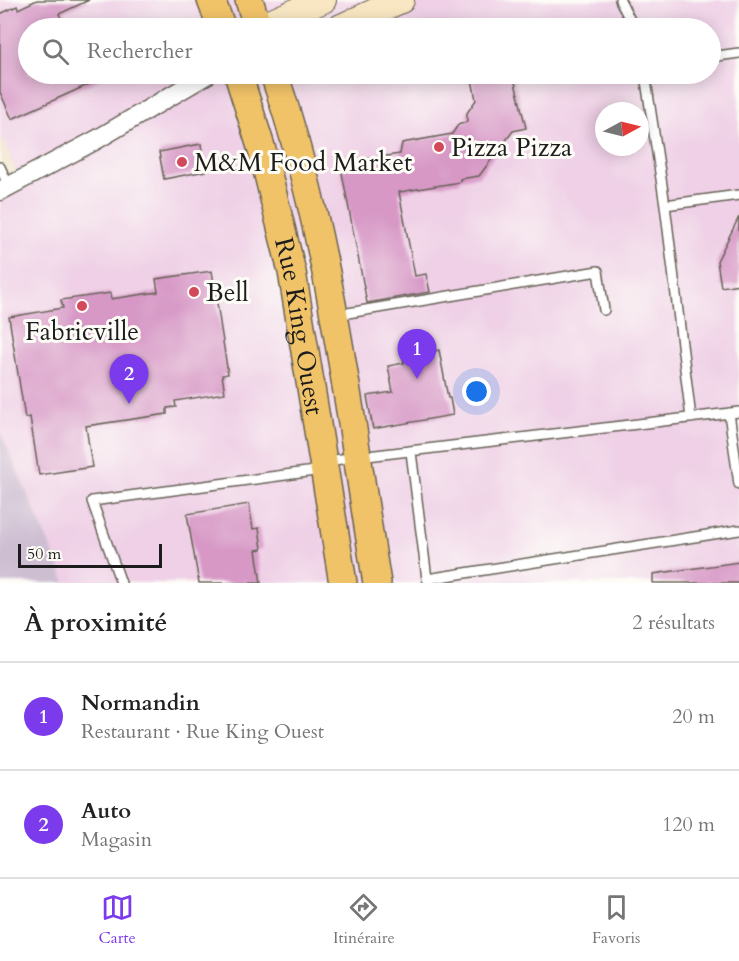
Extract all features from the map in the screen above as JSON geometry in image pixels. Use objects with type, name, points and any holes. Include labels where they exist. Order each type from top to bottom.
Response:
[{"type":"main road","points":[[211,0],[218,18]]},
{"type":"main road","points":[[249,0],[255,18]]},
{"type":"main road","points":[[281,18],[322,0]]},
{"type":"main road","points":[[361,18],[401,0]]},
{"type":"main road","name":"Rue King Ouest","points":[[241,84],[262,150],[292,272],[343,583]]},
{"type":"main road","name":"Rue King Ouest","points":[[277,84],[312,206],[334,315],[377,583]]},
{"type":"street","points":[[4,189],[96,140],[191,84]]},
{"type":"lane","points":[[620,0],[629,18]]},
{"type":"lane","points":[[721,56],[739,53]]},
{"type":"lane","points":[[646,84],[691,418]]},
{"type":"lane","points":[[0,167],[4,189]]},
{"type":"lane","points":[[664,205],[739,195]]},
{"type":"lane","points":[[334,315],[598,271],[604,310]]},
{"type":"lane","points":[[121,583],[92,501],[324,466],[357,458],[734,413],[739,484]]},
{"type":"lane","points":[[411,452],[427,579],[739,530]]},
{"type":"shaded area","points":[[0,0],[739,0],[739,583],[66,583],[0,431],[0,191],[20,181],[0,134]]},
{"type":"shaded area","points":[[0,431],[66,583],[0,583]]},
{"type":"building","points":[[37,0],[89,0],[59,14],[61,18],[18,18],[18,84],[90,84],[12,119],[0,92],[0,14],[17,6],[18,9]]},
{"type":"building","points":[[473,84],[515,84],[526,128],[513,131],[479,176],[460,179],[460,182],[399,192],[415,276],[426,274],[430,292],[367,303],[341,168],[345,162],[400,154],[402,143],[452,134],[458,125],[467,122],[467,113],[476,100]]},
{"type":"building","name":"M&M Food Market","points":[[201,144],[206,171],[164,179],[159,152]]},
{"type":"building","points":[[739,217],[739,284],[721,287],[717,261]]},
{"type":"building","points":[[212,271],[228,374],[222,375],[225,393],[175,401],[176,407],[167,408],[167,414],[86,426],[92,467],[39,475],[30,417],[25,418],[9,317],[63,308],[61,300],[110,293],[111,299],[158,292],[156,279]]},
{"type":"building","points":[[439,350],[453,415],[373,429],[367,396],[393,392],[388,366],[404,363],[403,356]]},
{"type":"building","points":[[249,504],[253,529],[259,528],[262,549],[256,550],[261,583],[199,583],[187,514]]},
{"type":"building","points":[[739,562],[739,583],[653,583],[653,574]]},
{"type":"place","name":"Pizza Pizza","points":[[439,147]]},
{"type":"place","name":"M&M Food Market","points":[[182,162]]},
{"type":"place","name":"Bell","points":[[194,292]]},
{"type":"place","name":"Fabricville","points":[[82,306]]},
{"type":"place","name":"Normandin","points":[[417,379]]},
{"type":"place","name":"Auto","points":[[129,404]]}]
